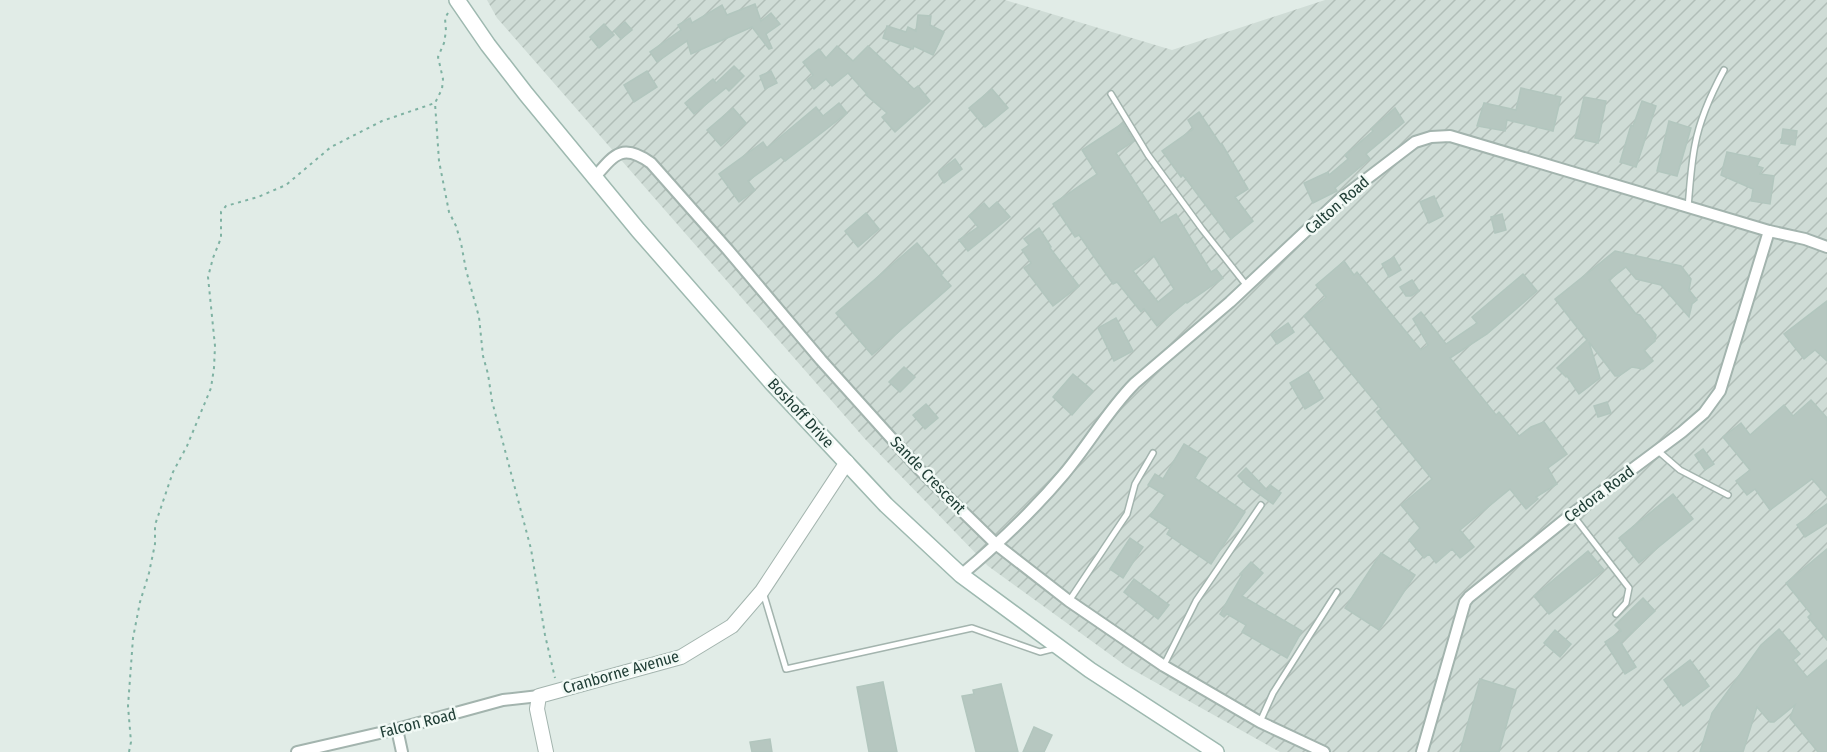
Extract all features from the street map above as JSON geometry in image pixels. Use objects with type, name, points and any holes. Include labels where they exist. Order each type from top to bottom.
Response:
[{"type":"main road","name":"Boshoff Drive","points":[[453,5],[652,247],[772,383],[886,506],[961,575],[1090,670],[1216,752]]},
{"type":"street","name":"Calton Road","points":[[961,575],[997,545],[1064,474],[1122,396],[1247,286],[1339,200],[1415,142],[1431,137],[1450,136],[1827,247]]},
{"type":"street","name":"Sande Crescent","points":[[594,178],[619,153],[629,152],[639,155],[651,163],[821,360],[920,470],[997,545],[1069,601],[1164,666],[1260,722],[1324,752]]},
{"type":"street","name":"Cedora Road","points":[[1422,752],[1465,602],[1469,597],[1572,514],[1704,413],[1720,391],[1769,231]]},
{"type":"street","name":"Cranborne Avenue","points":[[539,696],[681,657],[732,626],[762,591],[847,462]]},
{"type":"street","name":"Falcon Road","points":[[297,752],[397,729],[503,700],[539,696]]},
{"type":"street","points":[[539,696],[537,709],[546,752]]},
{"type":"street","points":[[397,729],[402,752]]},
{"type":"lane","points":[[1688,207],[1694,148],[1698,132],[1707,103],[1724,70]]},
{"type":"lane","points":[[1111,94],[1148,155],[1247,286]]},
{"type":"lane","points":[[1657,450],[1680,470],[1728,495]]},
{"type":"lane","points":[[1069,601],[1127,514],[1135,484],[1153,453]]},
{"type":"lane","points":[[1164,666],[1196,601],[1261,505]]},
{"type":"lane","points":[[1572,514],[1629,588],[1626,603],[1616,614]]},
{"type":"lane","points":[[762,591],[786,669],[972,628],[1040,652],[1059,647]]},
{"type":"lane","points":[[1260,722],[1273,693],[1337,592]]},
{"type":"path","points":[[453,5],[445,18],[444,43],[438,57],[442,79],[442,89],[435,103],[439,162],[449,212],[461,243],[478,317],[492,401],[531,549],[545,635],[558,690]]},
{"type":"path","points":[[129,752],[131,742],[128,706],[132,649],[140,602],[153,553],[155,525],[173,472],[187,446],[211,388],[215,346],[208,277],[221,238],[221,212],[226,206],[258,197],[286,185],[331,147],[371,126],[435,103]]},
{"type":"shaded area","points":[[487,0],[1005,0],[1172,50],[1325,0],[1827,0],[1827,752],[1280,752],[1126,666],[988,566],[865,439],[497,18]]},
{"type":"building","points":[[755,4],[761,21],[771,13],[780,24],[766,34],[772,48],[769,49],[752,27],[691,54],[687,41],[657,62],[650,52],[681,30],[678,25],[690,18],[692,23],[722,5],[727,15]]},
{"type":"building","points":[[918,15],[931,16],[930,25],[944,32],[933,55],[914,46],[913,49],[883,38],[887,26],[906,32],[908,27],[916,31]]},
{"type":"building","points":[[625,22],[632,30],[621,39],[614,31]]},
{"type":"building","points":[[604,24],[614,35],[599,48],[590,37]]},
{"type":"building","points":[[837,46],[853,61],[868,46],[914,89],[918,86],[930,101],[895,132],[882,117],[887,113],[866,95],[848,73],[832,86],[826,79],[814,89],[807,80],[813,75],[803,62],[819,49],[826,58]]},
{"type":"building","points":[[734,66],[744,76],[729,91],[726,88],[694,114],[685,103],[713,79],[716,83]]},
{"type":"building","points":[[647,71],[657,87],[634,102],[624,85]]},
{"type":"building","points":[[771,71],[777,83],[765,89],[760,76]]},
{"type":"building","points":[[1521,88],[1561,97],[1553,131],[1507,120],[1505,131],[1477,126],[1484,103],[1516,110]]},
{"type":"building","points":[[992,89],[1008,108],[985,127],[969,108]]},
{"type":"building","points":[[1584,97],[1606,101],[1598,143],[1575,138]]},
{"type":"building","points":[[1642,101],[1656,106],[1636,167],[1620,162],[1631,125],[1633,126]]},
{"type":"building","points":[[839,103],[847,113],[785,161],[781,157],[748,181],[755,190],[739,202],[719,174],[763,142],[767,148],[816,107],[823,116]]},
{"type":"building","points":[[733,108],[746,123],[721,146],[707,130]]},
{"type":"building","points":[[1395,108],[1404,122],[1366,154],[1370,159],[1335,188],[1337,191],[1313,203],[1304,183],[1328,172],[1329,175],[1348,159],[1345,155]]},
{"type":"building","points":[[1199,112],[1222,144],[1248,189],[1235,197],[1253,221],[1231,239],[1162,151],[1193,129],[1188,120]]},
{"type":"building","points":[[1669,121],[1691,128],[1677,176],[1657,171]]},
{"type":"building","points":[[1123,123],[1134,141],[1116,153],[1161,223],[1176,214],[1211,272],[1216,269],[1223,278],[1186,302],[1157,326],[1144,309],[1141,312],[1117,282],[1113,284],[1079,235],[1075,237],[1053,204],[1097,174],[1082,150]],"holes":[[[1154,256],[1174,289],[1158,302],[1133,271]]]},
{"type":"building","points":[[1783,129],[1797,131],[1795,145],[1781,143]]},
{"type":"building","points":[[1727,152],[1760,159],[1757,166],[1763,168],[1760,174],[1774,176],[1770,204],[1751,201],[1753,189],[1721,175]]},
{"type":"building","points":[[955,159],[962,169],[944,183],[939,171]]},
{"type":"building","points":[[1434,196],[1443,216],[1429,223],[1420,202]]},
{"type":"building","points":[[997,202],[1010,217],[968,251],[959,240],[978,227],[969,216],[984,203],[989,209]]},
{"type":"building","points":[[866,213],[879,229],[858,247],[845,231]]},
{"type":"building","points":[[1502,214],[1506,230],[1495,233],[1491,217]]},
{"type":"building","points":[[1039,228],[1050,248],[1079,286],[1053,306],[1024,268],[1031,263],[1022,250],[1029,245],[1024,239]]},
{"type":"building","points":[[917,243],[951,286],[872,355],[836,313]]},
{"type":"building","points":[[1615,251],[1681,266],[1691,279],[1689,290],[1697,300],[1692,304],[1689,317],[1661,285],[1636,279],[1626,267],[1609,280],[1656,335],[1655,341],[1644,350],[1653,361],[1643,369],[1632,367],[1619,376],[1615,376],[1589,342],[1600,378],[1579,394],[1567,376],[1557,368],[1587,340],[1555,299]]},
{"type":"building","points":[[1394,257],[1401,270],[1389,277],[1382,264]]},
{"type":"building","points":[[1344,261],[1354,275],[1357,272],[1421,350],[1428,345],[1413,319],[1421,312],[1446,344],[1477,323],[1472,317],[1523,274],[1537,291],[1487,334],[1450,358],[1496,415],[1499,412],[1519,436],[1531,427],[1544,422],[1567,454],[1548,468],[1557,484],[1536,497],[1538,499],[1526,509],[1510,489],[1460,530],[1474,547],[1460,558],[1452,549],[1436,563],[1429,554],[1424,558],[1409,540],[1420,528],[1401,505],[1432,479],[1377,412],[1381,409],[1304,316],[1326,297],[1316,285]]},
{"type":"building","points":[[1412,280],[1419,291],[1406,296],[1400,287]]},
{"type":"building","points":[[1827,301],[1827,361],[1815,350],[1804,359],[1784,334]]},
{"type":"building","points":[[1116,318],[1133,351],[1114,361],[1098,328]]},
{"type":"building","points":[[1288,323],[1294,332],[1277,344],[1271,335]]},
{"type":"building","points":[[904,367],[915,377],[900,392],[889,382]]},
{"type":"building","points":[[1308,372],[1323,398],[1305,409],[1290,383]]},
{"type":"building","points":[[1073,374],[1093,391],[1072,415],[1053,397]]},
{"type":"building","points":[[1811,400],[1827,418],[1827,496],[1812,479],[1770,510],[1755,489],[1747,495],[1736,481],[1750,470],[1723,437],[1741,423],[1750,435],[1784,405],[1793,416]]},
{"type":"building","points":[[1607,402],[1611,413],[1598,417],[1594,406]]},
{"type":"building","points":[[926,404],[938,418],[925,429],[913,415]]},
{"type":"building","points":[[1184,444],[1207,458],[1195,478],[1245,512],[1211,564],[1167,534],[1170,529],[1150,516],[1165,495],[1148,485],[1155,474],[1163,479]]},
{"type":"building","points":[[1703,449],[1714,464],[1705,470],[1695,455]]},
{"type":"building","points":[[1246,468],[1267,490],[1270,485],[1281,493],[1273,504],[1238,476]]},
{"type":"building","points":[[1673,494],[1693,519],[1639,563],[1619,538]]},
{"type":"building","points":[[1827,504],[1827,523],[1805,537],[1797,525]]},
{"type":"building","points":[[1130,538],[1143,547],[1123,578],[1110,569]]},
{"type":"building","points":[[1827,549],[1827,640],[1808,617],[1811,614],[1786,583]]},
{"type":"building","points":[[1588,551],[1604,570],[1549,614],[1534,596]]},
{"type":"building","points":[[1381,553],[1415,575],[1379,630],[1345,608]]},
{"type":"building","points":[[1251,562],[1263,573],[1242,596],[1302,631],[1287,658],[1242,632],[1246,625],[1227,614],[1224,617],[1220,614],[1242,575],[1240,574]]},
{"type":"building","points":[[1134,579],[1169,605],[1158,619],[1124,592]]},
{"type":"building","points":[[1643,598],[1655,611],[1621,643],[1636,667],[1625,674],[1605,642],[1621,631],[1615,625]]},
{"type":"building","points":[[1779,629],[1800,654],[1793,660],[1807,677],[1827,660],[1827,752],[1818,752],[1790,718],[1795,705],[1774,722],[1770,722],[1757,707],[1743,752],[1700,752],[1712,713],[1761,645]]},
{"type":"building","points":[[1555,630],[1571,644],[1560,657],[1544,643]]},
{"type":"building","points":[[1690,660],[1709,686],[1683,706],[1664,680]]},
{"type":"building","points":[[1480,679],[1516,690],[1499,752],[1460,752]]},
{"type":"building","points":[[883,682],[897,752],[869,752],[857,687]]},
{"type":"building","points":[[1001,684],[1018,752],[976,752],[962,696],[974,694],[973,690]]},
{"type":"building","points":[[1034,727],[1052,735],[1044,752],[1023,752]]},
{"type":"building","points":[[770,739],[772,752],[752,752],[750,742]]}]
